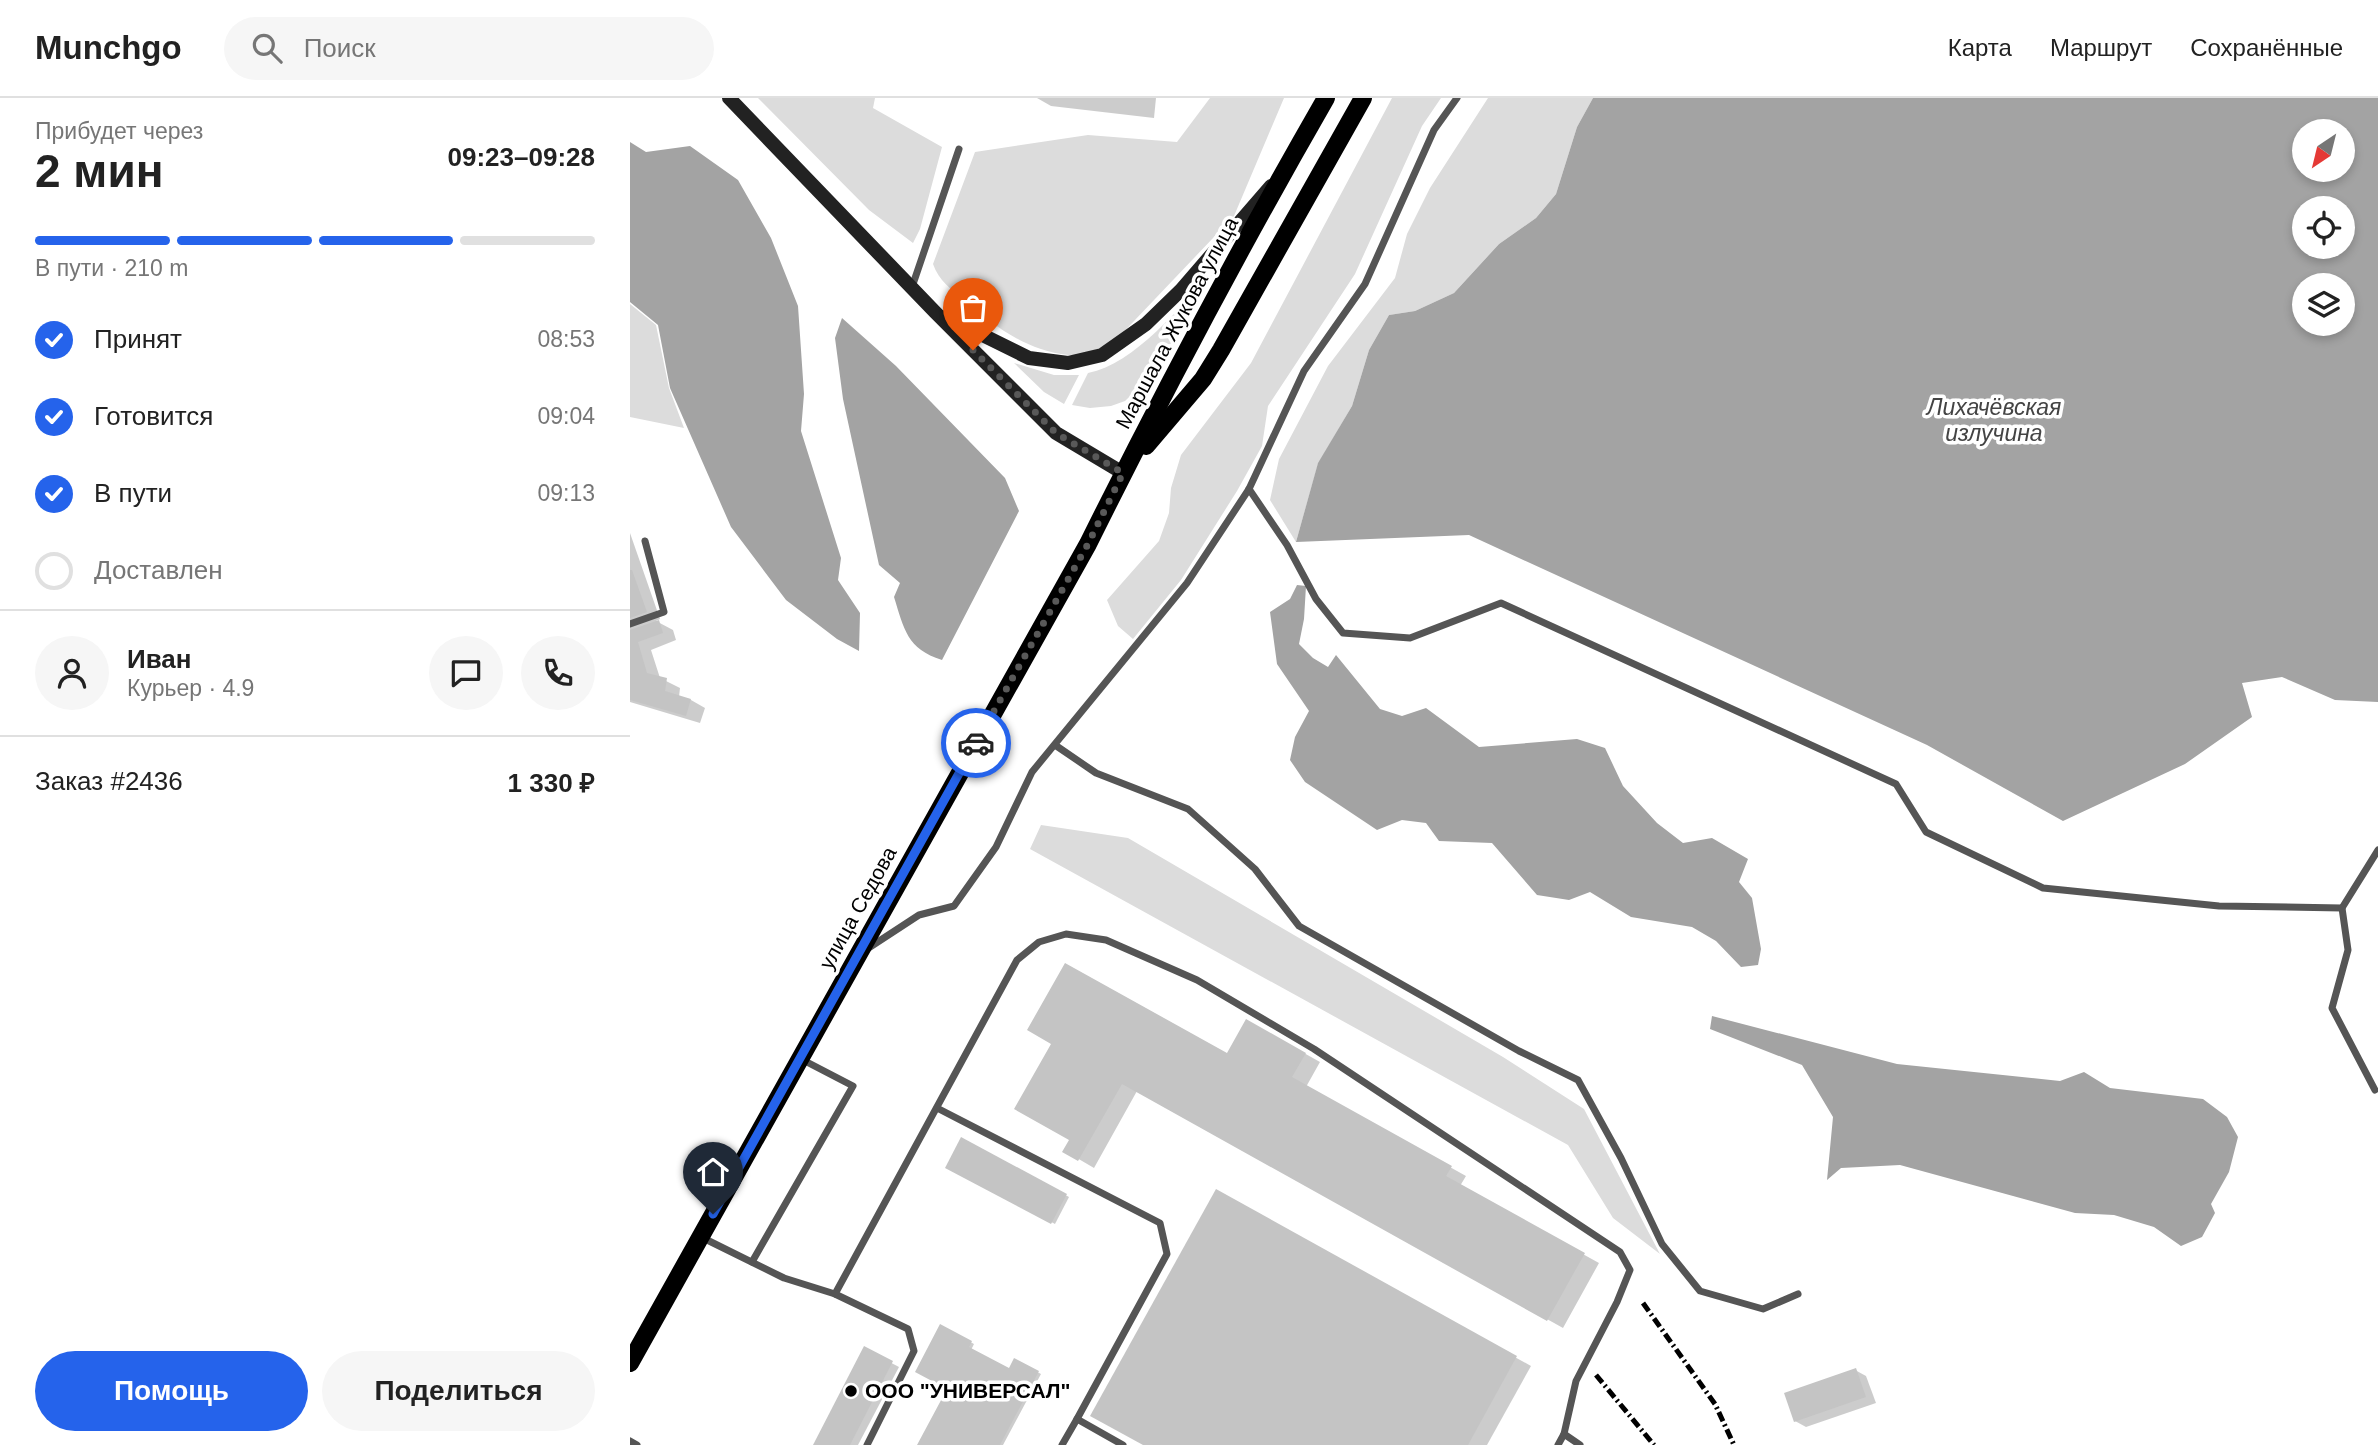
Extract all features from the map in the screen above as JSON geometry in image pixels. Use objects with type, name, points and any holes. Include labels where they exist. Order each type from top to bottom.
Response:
[{"type":"main road","points":[[729,98],[1056,433],[1123,473]]},
{"type":"main road","name":"Маршала Жукова улица","points":[[1123,473],[1285,169],[1326,98]]},
{"type":"main road","name":"Маршала Жукова улица","points":[[1123,473],[1202,379],[1363,98]]},
{"type":"main road","points":[[935,312],[1029,358],[1068,363],[1102,355],[1146,324],[1181,290],[1285,169]]},
{"type":"main road","name":"улица Седова","points":[[630,1363],[1088,544],[1123,473]]},
{"type":"lane","points":[[858,956],[919,915],[954,906],[996,847],[1032,772],[1187,583],[1249,489],[1304,372],[1365,284],[1434,130],[1457,98]]},
{"type":"lane","points":[[912,288],[959,149]]},
{"type":"lane","points":[[1249,489],[1287,545],[1316,599],[1343,633],[1410,638],[1501,603],[1896,784],[1926,832],[2043,888],[2219,906],[2342,908]]},
{"type":"lane","points":[[630,624],[664,612],[645,541]]},
{"type":"lane","points":[[1055,745],[1096,773],[1188,810],[1255,869],[1298,926],[1519,1051],[1578,1080],[1621,1158],[1662,1244],[1700,1291],[1763,1309],[1798,1294]]},
{"type":"lane","points":[[2375,1090],[2332,1007],[2348,950],[2342,908],[2378,850]]},
{"type":"lane","points":[[835,1294],[1017,960],[1039,942],[1066,934],[1106,940],[1197,980],[1314,1049],[1620,1252],[1630,1270],[1617,1302],[1576,1381],[1564,1434],[1558,1445]]},
{"type":"lane","points":[[752,1262],[853,1086],[800,1059]]},
{"type":"lane","points":[[937,1108],[1160,1223],[1167,1254],[1062,1445]]},
{"type":"lane","points":[[701,1236],[785,1278],[835,1294],[908,1329],[914,1351],[867,1445]]},
{"type":"lane","points":[[1077,1419],[1123,1445]]},
{"type":"lane","points":[[1564,1434],[1580,1445]]},
{"type":"lane","points":[[630,1441],[637,1445]]},
{"type":"shaded area","points":[[758,98],[875,98],[873,108],[942,147],[920,229],[913,243],[869,210]]},
{"type":"shaded area","points":[[1210,98],[1284,98],[1234,216],[1115,341],[1080,355],[1053,353],[1025,343],[987,319],[950,288],[939,275],[933,264],[975,152],[1088,135],[1177,142]]},
{"type":"shaded area","points":[[1392,98],[1441,98],[1422,126],[1355,274],[1268,406],[1262,446],[1237,491],[1181,580],[1133,639],[1118,626],[1107,600],[1159,541],[1169,513],[1171,488],[1181,455],[1251,363]]},
{"type":"shaded area","points":[[1488,98],[1593,98],[1577,127],[1556,194],[1536,218],[1499,244],[1454,293],[1415,311],[1389,315],[1369,350],[1352,406],[1318,464],[1296,542],[1270,500],[1279,459],[1328,366],[1395,278],[1407,234],[1430,188]]},
{"type":"shaded area","points":[[1214,272],[1164,363],[1125,401],[1111,406],[1090,408],[1072,405],[1088,373],[1106,367],[1140,346],[1172,317]]},
{"type":"shaded area","points":[[630,304],[656,325],[669,388],[684,428],[630,417]]},
{"type":"shaded area","points":[[1014,363],[1054,375],[1079,375],[1064,404],[1044,392]]},
{"type":"shaded area","points":[[1041,825],[1128,838],[1503,1057],[1584,1109],[1660,1254],[1613,1218],[1568,1145],[1030,849]]},
{"type":"water","name":"Лихачёвская излучина","points":[[1593,98],[2378,98],[2378,702],[2335,700],[2282,677],[2242,683],[2252,717],[2185,764],[2063,821],[1927,745],[1469,535],[1296,542],[1318,463],[1352,406],[1369,350],[1389,315],[1415,311],[1454,293],[1499,244],[1536,218],[1556,194],[1577,127]]},
{"type":"water","points":[[630,142],[646,152],[690,146],[738,180],[771,238],[798,306],[804,394],[801,431],[841,558],[838,580],[860,613],[859,651],[837,639],[786,600],[731,527],[670,388],[658,325],[630,302]]},
{"type":"water","points":[[842,318],[896,366],[1005,478],[1019,511],[942,660],[914,644],[904,628],[894,597],[900,583],[879,565],[843,399],[835,338]]},
{"type":"water","points":[[1297,585],[1306,586],[1299,644],[1313,658],[1328,667],[1336,655],[1380,709],[1402,716],[1426,708],[1479,747],[1577,739],[1605,748],[1623,786],[1657,823],[1683,843],[1712,838],[1748,859],[1739,882],[1752,898],[1761,949],[1758,965],[1741,967],[1716,941],[1692,927],[1631,917],[1590,892],[1569,900],[1537,895],[1492,843],[1439,841],[1426,823],[1402,820],[1377,830],[1305,782],[1290,760],[1295,737],[1309,711],[1277,664],[1270,612],[1290,599]]},
{"type":"water","points":[[1712,1016],[1897,1064],[2060,1081],[2084,1072],[2110,1088],[2203,1099],[2227,1117],[2238,1137],[2229,1172],[2211,1204],[2215,1213],[2202,1237],[2181,1246],[2154,1227],[2114,1215],[2075,1213],[1900,1165],[1841,1168],[1827,1180],[1833,1117],[1802,1065],[1710,1029]]},
{"type":"building","points":[[630,570],[647,612],[630,618]]},
{"type":"building","points":[[659,620],[663,633],[638,642],[647,673],[667,678],[665,691],[691,699],[686,716],[630,700],[630,630]]},
{"type":"building","points":[[1065,963],[1227,1053],[1246,1019],[1306,1053],[1292,1077],[1452,1166],[1446,1176],[1585,1253],[1547,1321],[1122,1084],[1078,1161],[1062,1152],[1069,1140],[1014,1109],[1051,1044],[1027,1030]]},
{"type":"building","points":[[961,1137],[1067,1194],[1051,1224],[945,1168]]},
{"type":"building","points":[[1216,1189],[1517,1356],[1468,1445],[1143,1445],[1090,1416]]},
{"type":"building","points":[[940,1324],[972,1341],[969,1347],[1009,1368],[1014,1358],[1039,1371],[1000,1445],[917,1445],[947,1389],[915,1372]]},
{"type":"building","points":[[864,1346],[893,1361],[850,1445],[813,1445]]},
{"type":"building","points":[[1856,1368],[1866,1397],[1794,1422],[1784,1393]]},
{"type":"railway","points":[[1643,1303],[1715,1404],[1734,1445]]},
{"type":"railway","points":[[1596,1375],[1654,1445]]},
{"type":"way so far","points":[[973,350],[1056,433],[1123,473],[1088,544],[976,743]]},
{"type":"place","name":"ООО \"УНИВЕРСАЛ\"","points":[[851,1391]]},
{"type":"route","points":[[713,1214],[976,743]]}]
